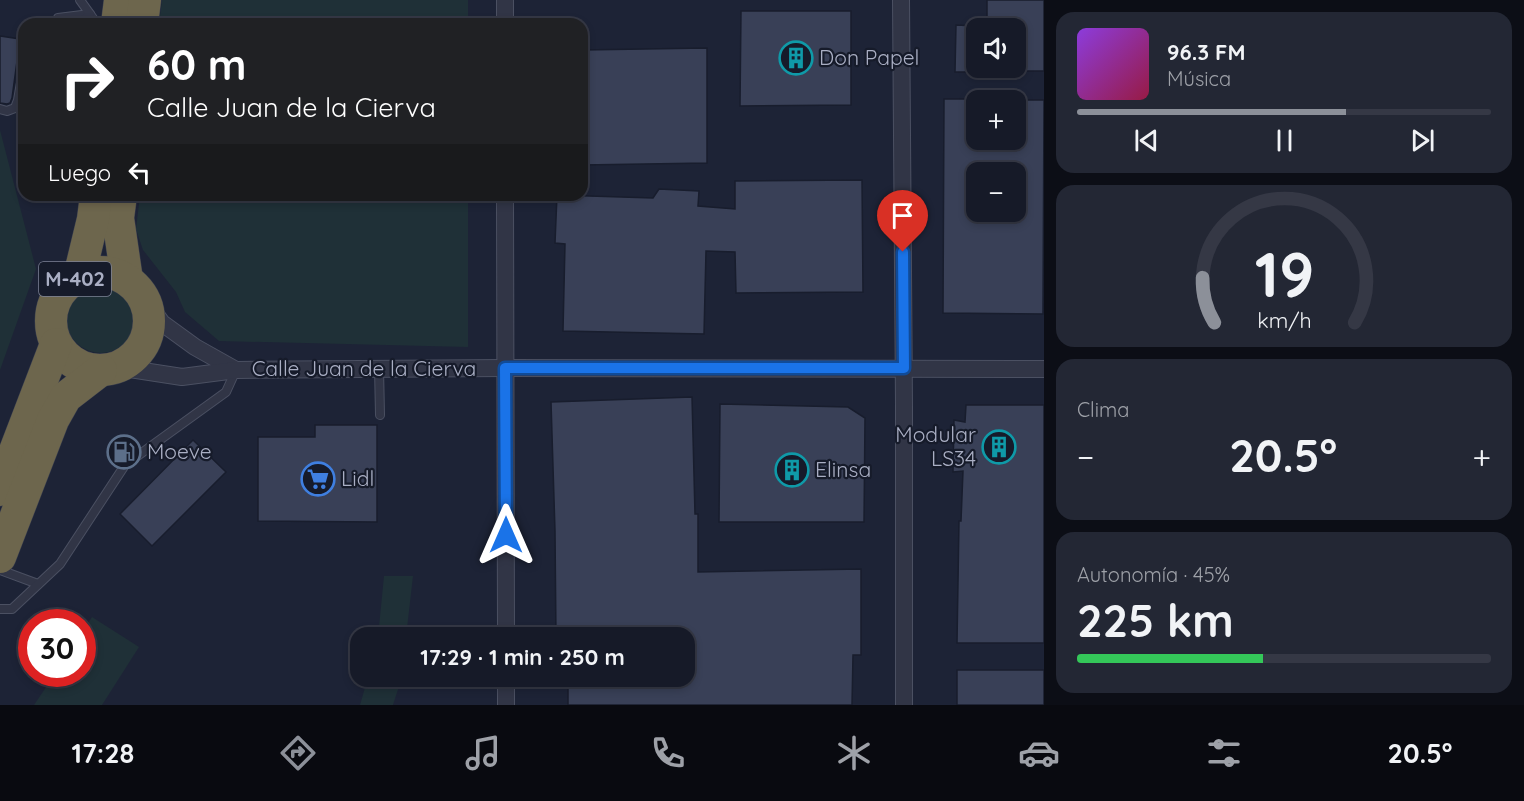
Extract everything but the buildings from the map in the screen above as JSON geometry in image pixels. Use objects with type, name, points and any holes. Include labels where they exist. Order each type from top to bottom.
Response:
[{"type":"highway","points":[[105,18],[120,0]]},
{"type":"highway","points":[[143,18],[145,0]]},
{"type":"highway","name":"M-402","points":[[79,277],[95,201]]},
{"type":"highway","name":"M-402","points":[[0,557],[52,420],[66,397],[109,369],[132,358],[144,344],[149,328],[148,310],[134,287],[118,218],[120,201]]},
{"type":"highway","name":"M-402","points":[[56,344],[51,331],[51,313],[58,296],[69,283],[96,272],[112,273],[134,287]]},
{"type":"highway","points":[[56,344],[67,358],[84,368],[109,369]]},
{"type":"highway","points":[[0,490],[56,344]]},
{"type":"street","points":[[505,0],[505,18]]},
{"type":"street","points":[[901,0],[904,705]]},
{"type":"street","points":[[505,201],[506,627]]},
{"type":"street","points":[[134,287],[162,323],[195,348],[236,370]]},
{"type":"street","name":"Calle Juan de la Cierva","points":[[109,369],[182,377],[236,370],[379,368],[1044,369]]},
{"type":"street","points":[[506,687],[506,705]]},
{"type":"lane","points":[[80,0],[103,18]]},
{"type":"lane","points":[[0,109],[8,111],[15,108],[18,100]]},
{"type":"lane","points":[[379,368],[380,415]]},
{"type":"lane","points":[[0,609],[12,609],[60,564],[125,465],[226,392],[236,370]]},
{"type":"lane","points":[[0,570],[38,584]]},
{"type":"shaded area","points":[[162,0],[468,0],[468,18],[160,18]]},
{"type":"shaded area","points":[[0,130],[36,269],[0,370]]},
{"type":"shaded area","points":[[139,201],[468,201],[468,347],[219,341],[185,312],[176,292],[143,250],[136,229]]},
{"type":"shaded area","points":[[108,283],[121,289],[130,298],[134,304],[136,318],[134,332],[126,343],[115,351],[94,353],[76,343],[68,332],[66,311],[76,293],[87,285]]},
{"type":"shaded area","points":[[384,576],[413,576],[407,627],[379,627]]},
{"type":"shaded area","points":[[96,620],[139,647],[102,705],[34,705],[46,687],[96,687]]},
{"type":"shaded area","points":[[365,687],[399,687],[393,705],[360,705]]},
{"type":"place","name":"Don Papel","points":[[796,58]]},
{"type":"place","name":"Modular LS34","points":[[999,447]]},
{"type":"place","name":"Moeve","points":[[124,452]]},
{"type":"place","name":"Elinsa","points":[[792,470]]},
{"type":"place","name":"Lidl","points":[[318,479]]},
{"type":"route","points":[[506,535],[505,368],[904,368],[903,252]]}]
